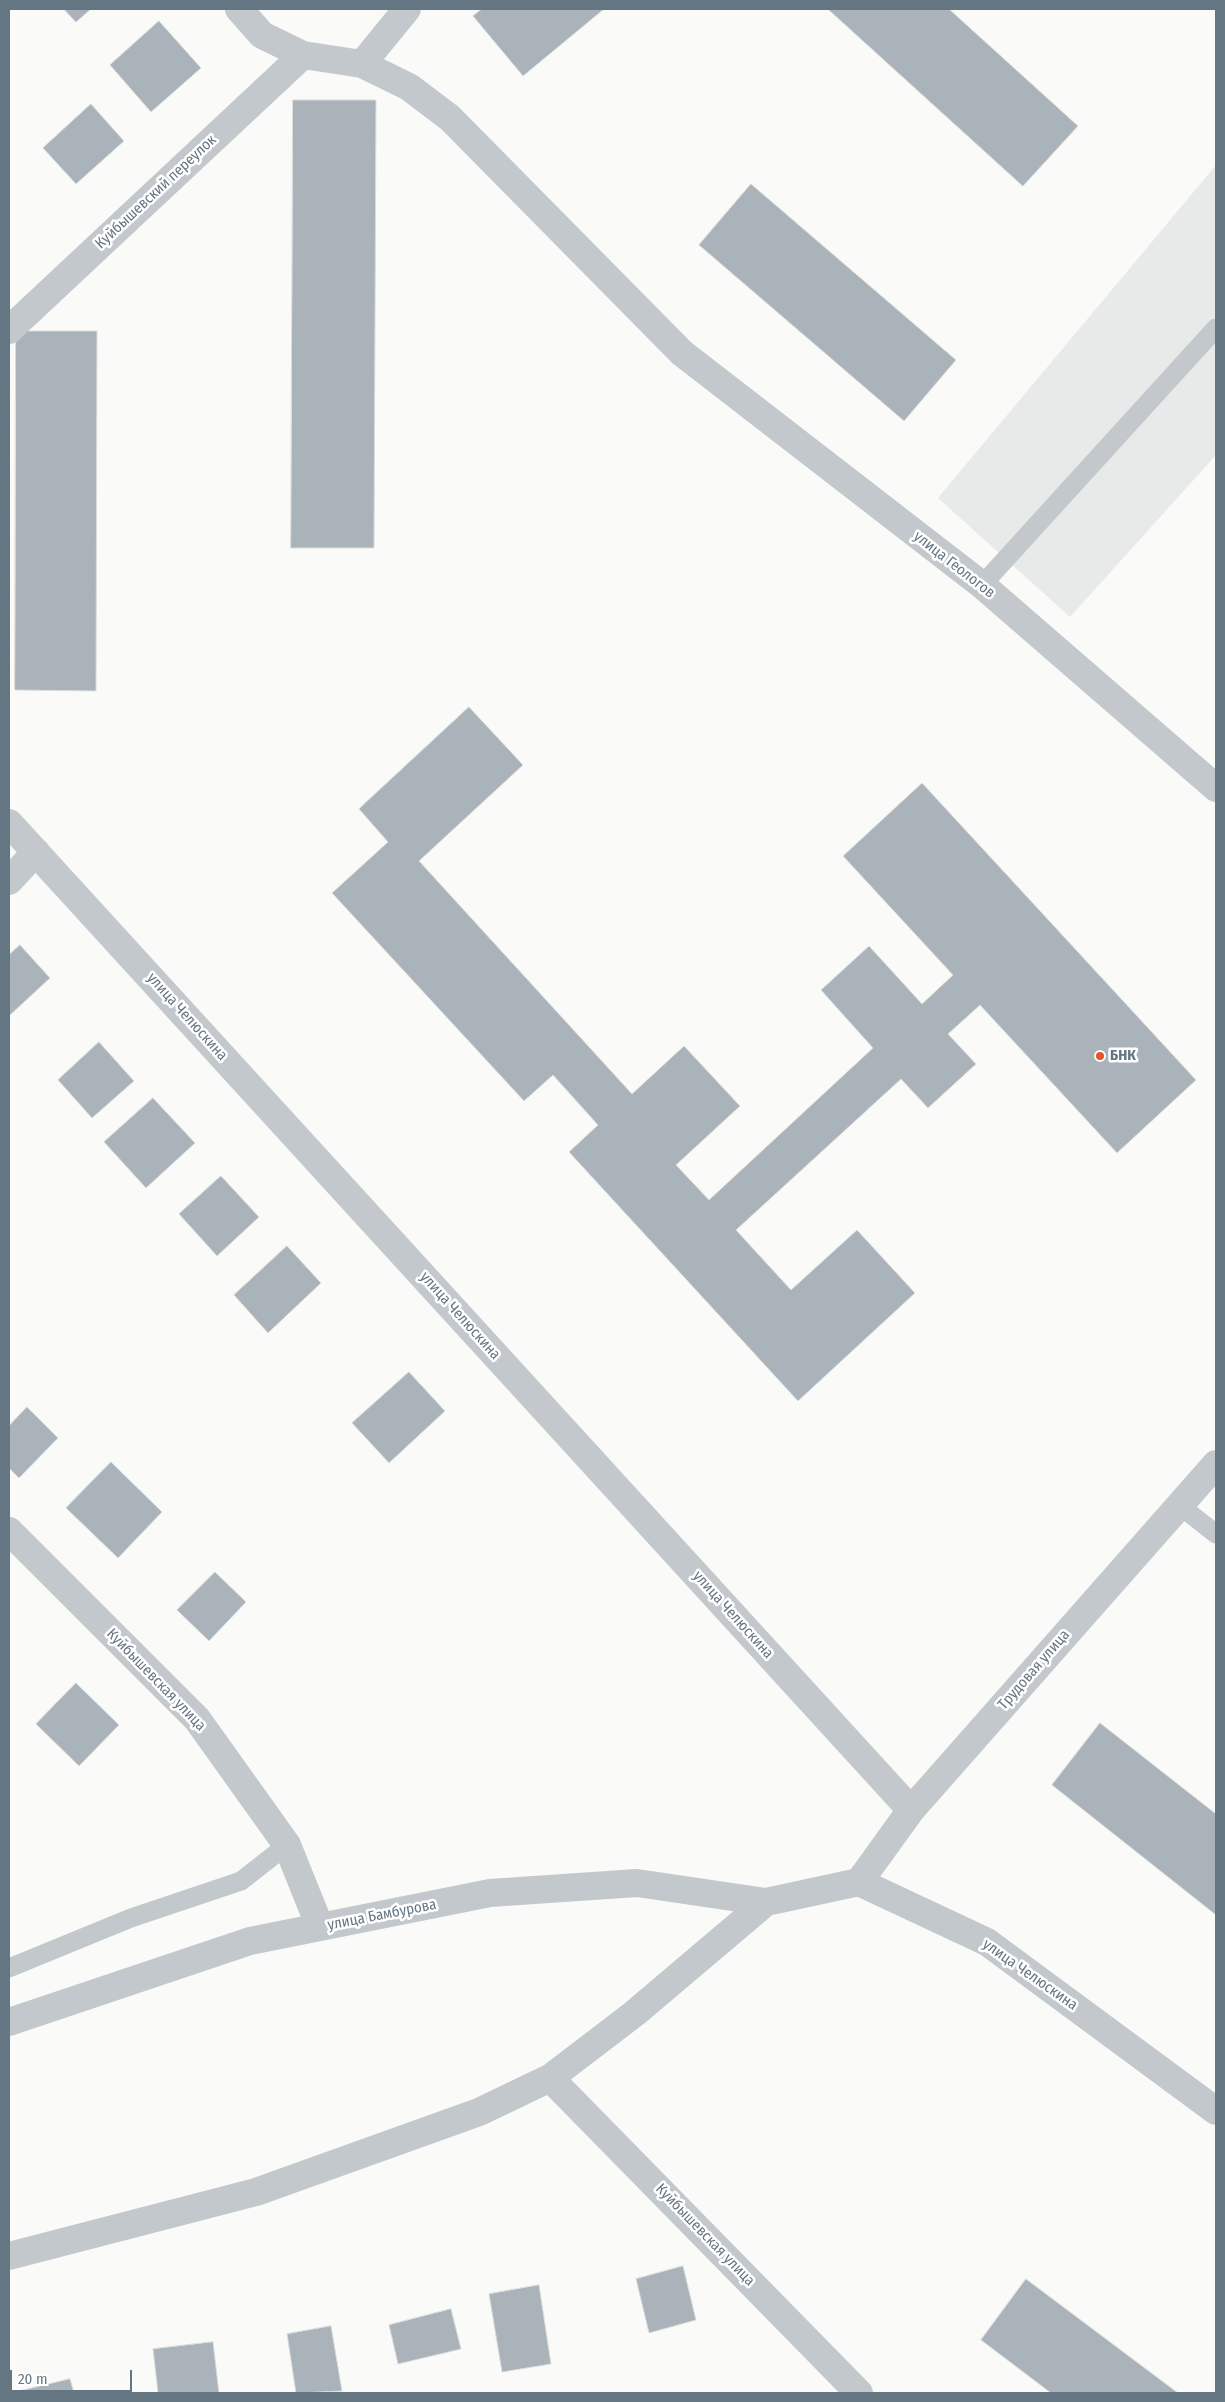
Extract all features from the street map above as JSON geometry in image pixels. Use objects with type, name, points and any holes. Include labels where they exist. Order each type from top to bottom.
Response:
[{"type":"street","name":"улица Геологов","points":[[239,9],[262,35],[303,55],[362,64],[409,87],[450,118],[682,353],[982,586],[1216,788]]},
{"type":"street","points":[[362,64],[407,9]]},
{"type":"street","name":"Куйбышевский переулок","points":[[9,330],[303,55]]},
{"type":"street","name":"улица Челюскина","points":[[9,823],[912,1810]]},
{"type":"street","points":[[9,880],[36,852]]},
{"type":"street","name":"Трудовая улица","points":[[858,1882],[912,1810],[1216,1464]]},
{"type":"street","name":"Куйбышевская улица","points":[[9,1531],[197,1719],[287,1845],[320,1927]]},
{"type":"street","points":[[9,2256],[256,2192],[479,2112],[550,2078],[635,2013],[766,1902],[858,1882]]},
{"type":"street","name":"улица Челюскина","points":[[858,1882],[987,1942],[1216,2111]]},
{"type":"street","name":"улица Бамбурова","points":[[9,2022],[250,1941],[490,1893],[637,1883],[766,1902]]},
{"type":"street","name":"Куйбышевская улица","points":[[550,2078],[844,2388]]},
{"type":"lane","points":[[982,586],[1216,328]]},
{"type":"lane","points":[[1179,1504],[1216,1534]]},
{"type":"lane","points":[[9,1968],[131,1918],[241,1881],[287,1845]]},
{"type":"shaded area","points":[[1216,165],[1216,455],[1070,617],[938,498]]},
{"type":"building","points":[[64,9],[91,9],[76,22]]},
{"type":"building","points":[[482,9],[604,9],[523,76],[473,16]]},
{"type":"building","points":[[828,9],[949,9],[1078,126],[1023,186]]},
{"type":"building","points":[[159,21],[201,68],[151,112],[110,65]]},
{"type":"building","points":[[293,100],[376,100],[374,548],[291,548]]},
{"type":"building","points":[[91,104],[124,141],[76,184],[43,148]]},
{"type":"building","points":[[751,184],[956,360],[904,421],[699,245]]},
{"type":"building","points":[[16,331],[97,331],[96,691],[15,690]]},
{"type":"building","name":"БНК","points":[[469,707],[523,765],[419,861],[632,1094],[684,1046],[740,1106],[676,1165],[709,1200],[873,1048],[821,990],[869,946],[922,1004],[953,975],[843,856],[922,783],[1196,1080],[1117,1153],[980,1005],[948,1034],[976,1064],[928,1108],[901,1079],[736,1230],[791,1290],[857,1230],[915,1293],[798,1401],[569,1152],[598,1125],[553,1075],[524,1101],[332,893],[388,842],[359,809]]},
{"type":"building","points":[[20,945],[50,978],[9,1016],[9,955]]},
{"type":"building","points":[[99,1042],[134,1081],[92,1118],[58,1080]]},
{"type":"building","points":[[153,1098],[195,1143],[146,1188],[104,1142]]},
{"type":"building","points":[[221,1176],[259,1217],[217,1256],[179,1214]]},
{"type":"building","points":[[287,1246],[321,1283],[268,1333],[234,1295]]},
{"type":"building","points":[[409,1372],[445,1411],[389,1463],[352,1423]]},
{"type":"building","points":[[27,1407],[58,1438],[19,1478],[9,1468],[9,1426]]},
{"type":"building","points":[[111,1462],[162,1512],[118,1558],[66,1508]]},
{"type":"building","points":[[215,1572],[246,1602],[209,1641],[177,1610]]},
{"type":"building","points":[[76,1683],[119,1725],[79,1766],[36,1724]]},
{"type":"building","points":[[1100,1723],[1216,1814],[1216,1915],[1052,1785]]},
{"type":"building","points":[[683,2266],[696,2320],[649,2333],[636,2279]]},
{"type":"building","points":[[1026,2279],[1178,2393],[1051,2393],[981,2340]]},
{"type":"building","points":[[539,2285],[551,2364],[502,2372],[489,2294]]},
{"type":"building","points":[[451,2309],[461,2349],[398,2364],[389,2325]]},
{"type":"building","points":[[331,2326],[342,2391],[296,2393],[287,2334]]},
{"type":"building","points":[[213,2342],[219,2393],[158,2393],[153,2349]]},
{"type":"building","points":[[70,2379],[74,2393],[11,2393]]},
{"type":"place","name":"БНК","points":[[1100,1056]]}]
